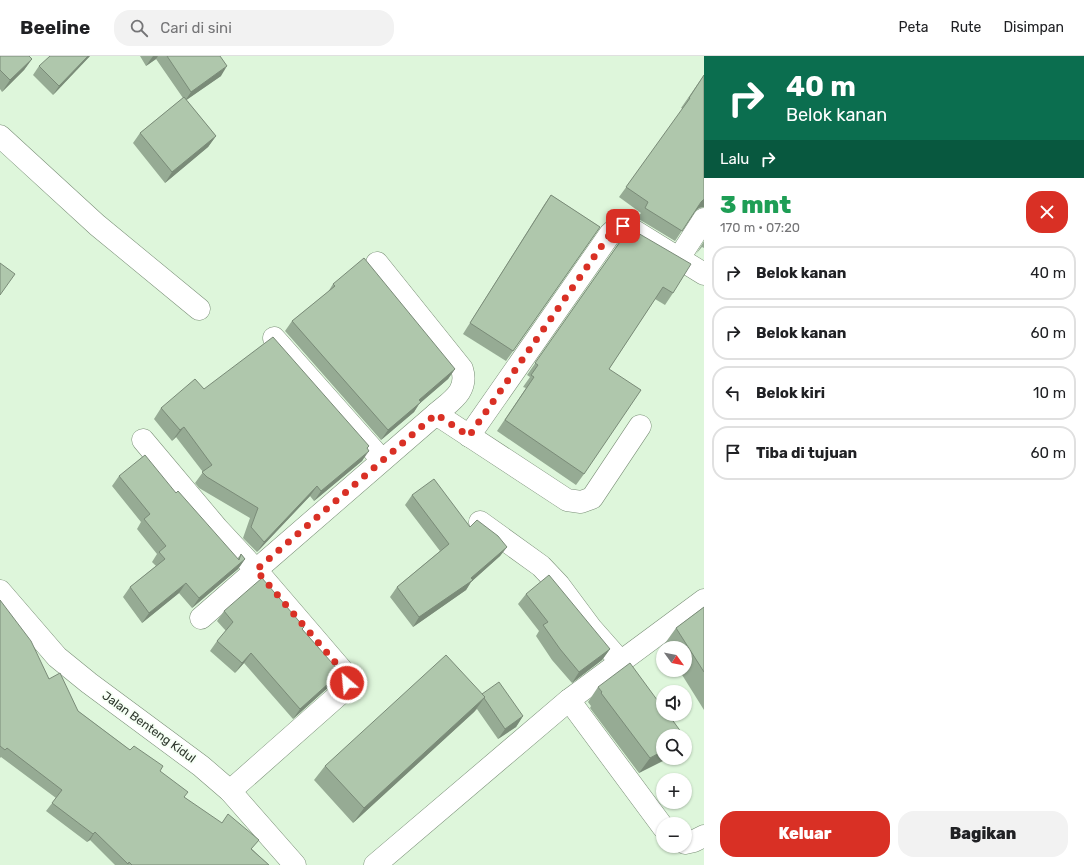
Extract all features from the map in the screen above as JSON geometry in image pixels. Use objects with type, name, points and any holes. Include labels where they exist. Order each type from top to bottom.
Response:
[{"type":"street","points":[[0,136],[97,225],[199,309]]},
{"type":"street","points":[[679,258],[704,219]]},
{"type":"street","points":[[469,436],[610,234],[616,228],[623,226],[634,230],[704,274]]},
{"type":"street","points":[[201,618],[462,391],[464,382],[462,369],[377,263]]},
{"type":"street","points":[[274,338],[382,460]]},
{"type":"street","points":[[436,414],[566,500],[581,502],[592,498],[640,426]]},
{"type":"street","points":[[143,440],[217,528],[256,570],[346,676],[347,683],[342,692],[230,791]]},
{"type":"street","points":[[480,522],[541,566],[620,662]]},
{"type":"street","name":"Jalan Benteng Kidul","points":[[0,591],[57,657],[72,670],[201,766],[230,791],[295,865]]},
{"type":"street","points":[[375,865],[569,700],[653,636],[704,600]]},
{"type":"street","points":[[569,700],[656,818]]},
{"type":"street","points":[[692,842],[704,836]]},
{"type":"building","points":[[0,56],[29,56],[32,59],[10,80],[0,70]]},
{"type":"building","points":[[50,56],[88,56],[59,86],[39,66]]},
{"type":"building","points":[[167,56],[220,56],[227,66],[191,92]]},
{"type":"building","points":[[704,75],[704,199],[682,231],[645,208],[648,202],[626,187],[690,98]]},
{"type":"building","points":[[184,97],[216,136],[172,172],[140,133]]},
{"type":"building","points":[[551,195],[600,227],[513,351],[470,323]]},
{"type":"building","points":[[631,229],[691,264],[673,293],[663,287],[609,369],[641,390],[584,474],[505,420],[534,377],[531,375],[538,365],[535,363],[622,239],[624,241]]},
{"type":"building","points":[[364,258],[455,369],[419,400],[421,402],[388,430],[292,321],[335,286],[333,284]]},
{"type":"building","points":[[0,263],[15,274],[0,295]]},
{"type":"building","points":[[273,337],[369,446],[367,448],[369,451],[321,491],[317,486],[264,542],[251,527],[258,508],[207,477],[202,472],[212,465],[184,427],[180,430],[161,408],[195,379],[204,389]]},
{"type":"building","points":[[145,455],[176,493],[178,491],[239,560],[241,554],[245,559],[199,598],[186,583],[149,613],[130,587],[165,559],[159,552],[166,546],[144,519],[150,514],[119,476]]},
{"type":"building","points":[[434,479],[470,527],[477,520],[498,536],[507,547],[471,578],[473,580],[419,617],[397,587],[449,544],[412,495]]},
{"type":"building","points":[[549,575],[610,649],[579,672],[543,625],[548,622],[526,594]]},
{"type":"building","points":[[262,578],[304,627],[302,629],[340,672],[300,709],[251,653],[242,663],[217,641],[233,622],[224,611]]},
{"type":"building","points":[[0,600],[31,641],[49,679],[60,673],[78,711],[130,750],[134,746],[163,766],[160,771],[188,792],[184,797],[222,823],[228,814],[259,840],[251,849],[269,865],[132,865],[129,862],[128,864],[95,832],[93,834],[52,803],[62,790],[7,748],[5,750],[0,746]]},
{"type":"building","points":[[704,607],[704,672],[692,653],[692,641],[684,641],[676,628]]},
{"type":"building","points":[[446,655],[485,697],[364,808],[325,766]]},
{"type":"building","points":[[630,663],[656,698],[656,721],[673,721],[679,729],[656,729],[656,755],[650,758],[598,687]]},
{"type":"building","points":[[499,682],[523,716],[505,729],[482,694]]},
{"type":"route","points":[[347,683],[346,676],[341,669],[286,607],[256,570],[310,521],[436,414],[469,436],[610,234],[616,228],[623,226]]}]
